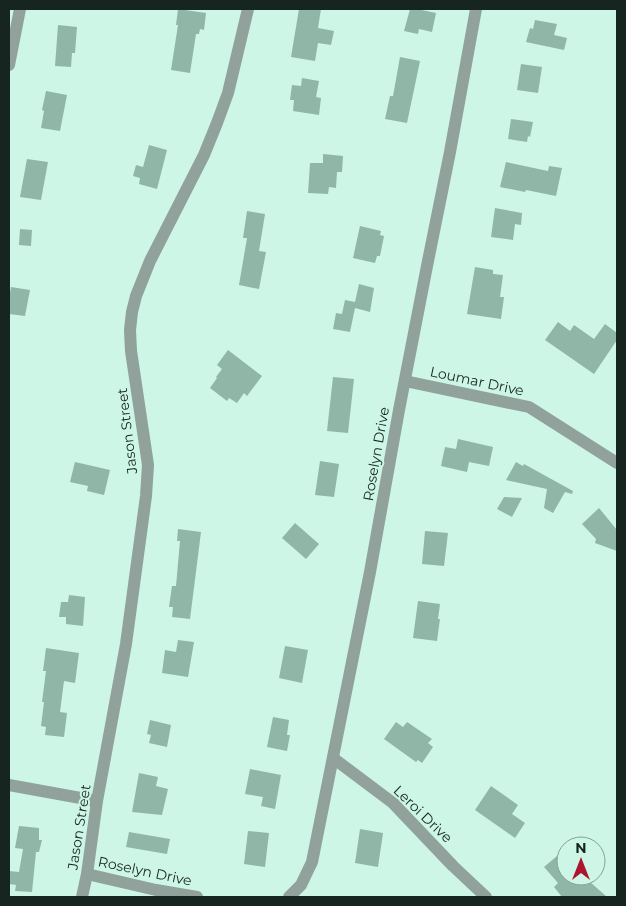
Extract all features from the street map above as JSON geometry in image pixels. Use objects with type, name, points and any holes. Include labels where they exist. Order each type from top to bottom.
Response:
[{"type":"street","points":[[9,65],[20,9]]},
{"type":"street","name":"Jason Street","points":[[82,897],[97,801],[126,644],[146,496],[148,465],[131,351],[130,330],[132,312],[136,296],[150,262],[218,123],[228,93],[248,9]]},
{"type":"street","name":"Roselyn Drive","points":[[289,897],[301,885],[312,862],[370,572],[476,9]]},
{"type":"street","name":"Loumar Drive","points":[[405,381],[529,408],[617,463]]},
{"type":"street","name":"Leroi Drive","points":[[333,758],[393,803],[486,897]]},
{"type":"street","points":[[9,785],[97,801]]},
{"type":"street","name":"Roselyn Drive","points":[[87,874],[156,890],[197,897]]},
{"type":"building","points":[[178,9],[206,13],[204,30],[200,29],[199,34],[196,34],[190,73],[171,70],[178,25],[176,25]]},
{"type":"building","points":[[299,9],[321,9],[318,28],[334,31],[331,45],[318,43],[315,61],[291,57]]},
{"type":"building","points":[[410,9],[436,13],[432,32],[419,29],[418,34],[404,31]]},
{"type":"building","points":[[535,20],[557,24],[554,35],[567,38],[564,50],[526,42],[530,28],[533,29]]},
{"type":"building","points":[[58,25],[77,27],[75,53],[72,53],[71,67],[55,66]]},
{"type":"building","points":[[400,57],[420,61],[407,123],[385,119],[390,96],[393,96]]},
{"type":"building","points":[[521,64],[542,67],[538,93],[517,90]]},
{"type":"building","points":[[302,78],[319,81],[316,97],[321,98],[319,115],[293,111],[294,100],[290,100],[292,85],[301,86]]},
{"type":"building","points":[[46,91],[67,95],[60,131],[41,128]]},
{"type":"building","points":[[511,119],[533,122],[527,142],[508,139]]},
{"type":"building","points":[[149,145],[167,150],[157,189],[139,184],[140,178],[133,176],[136,165],[143,167]]},
{"type":"building","points":[[323,154],[343,156],[342,172],[337,172],[336,188],[329,187],[328,194],[308,193],[310,163],[323,163]]},
{"type":"building","points":[[27,159],[48,162],[41,200],[20,197]]},
{"type":"building","points":[[506,162],[548,171],[549,166],[562,168],[556,196],[500,187]]},
{"type":"building","points":[[495,208],[522,213],[521,225],[515,224],[513,240],[491,237]]},
{"type":"building","points":[[247,211],[265,214],[259,251],[266,252],[259,289],[239,285],[247,238],[243,238]]},
{"type":"building","points":[[360,226],[381,231],[380,235],[384,236],[380,256],[377,256],[375,263],[353,258]]},
{"type":"building","points":[[20,229],[32,230],[31,246],[19,245]]},
{"type":"building","points":[[475,267],[493,270],[493,274],[503,275],[500,297],[504,297],[501,319],[467,314]]},
{"type":"building","points":[[359,284],[374,288],[370,312],[355,308],[350,332],[333,329],[336,313],[342,314],[345,300],[355,302]]},
{"type":"building","points":[[11,287],[30,290],[25,316],[9,314]]},
{"type":"building","points":[[558,322],[570,331],[574,325],[594,339],[605,324],[617,333],[617,340],[594,374],[545,340]]},
{"type":"building","points":[[228,350],[262,376],[247,396],[244,393],[237,403],[229,398],[227,401],[210,388],[222,369],[217,365]]},
{"type":"building","points":[[333,377],[354,379],[348,433],[327,431]]},
{"type":"building","points":[[458,439],[493,447],[489,466],[469,462],[467,472],[441,466],[445,447],[456,449]]},
{"type":"building","points":[[320,461],[339,464],[334,497],[315,495]]},
{"type":"building","points":[[75,462],[110,470],[104,495],[87,491],[88,486],[70,482]]},
{"type":"building","points":[[516,462],[523,466],[524,464],[573,491],[572,494],[565,492],[553,513],[544,508],[547,489],[506,480]]},
{"type":"building","points":[[504,497],[522,498],[512,517],[497,509]]},
{"type":"building","points":[[599,508],[617,530],[617,551],[595,543],[596,539],[582,524]]},
{"type":"building","points":[[295,523],[319,544],[306,559],[282,538]]},
{"type":"building","points":[[178,529],[201,532],[190,619],[172,617],[173,607],[169,607],[172,586],[176,586],[180,541],[177,541]]},
{"type":"building","points":[[425,531],[448,533],[444,566],[422,564]]},
{"type":"building","points":[[69,595],[85,597],[83,626],[66,624],[66,617],[59,617],[61,602],[68,602]]},
{"type":"building","points":[[418,601],[440,604],[437,641],[413,638]]},
{"type":"building","points":[[178,640],[194,642],[188,677],[162,673],[165,650],[176,652]]},
{"type":"building","points":[[285,646],[308,650],[302,683],[279,678]]},
{"type":"building","points":[[46,648],[79,653],[75,683],[64,681],[60,712],[67,713],[64,737],[45,735],[46,727],[41,726],[46,671],[43,671]]},
{"type":"building","points":[[273,717],[289,720],[287,735],[290,735],[287,751],[267,747]]},
{"type":"building","points":[[150,720],[171,725],[167,747],[149,743],[151,735],[147,734]]},
{"type":"building","points":[[396,722],[403,727],[407,722],[432,739],[428,743],[433,747],[422,763],[418,760],[416,762],[384,739]]},
{"type":"building","points":[[250,769],[281,775],[275,809],[261,806],[263,797],[245,794]]},
{"type":"building","points":[[139,773],[158,777],[156,786],[168,789],[162,815],[132,812]]},
{"type":"building","points":[[491,786],[518,805],[512,814],[525,823],[515,838],[475,810]]},
{"type":"building","points":[[19,826],[39,828],[39,840],[42,840],[39,852],[36,852],[32,892],[15,891],[16,885],[9,884],[9,871],[19,872],[23,849],[15,848]]},
{"type":"building","points":[[360,829],[383,833],[378,867],[355,863]]},
{"type":"building","points":[[248,831],[269,833],[265,867],[244,864]]},
{"type":"building","points":[[129,832],[170,839],[167,854],[126,847]]},
{"type":"building","points":[[556,857],[556,881],[544,867]]},
{"type":"building","points":[[556,885],[595,886],[607,897],[562,897],[554,887]]}]
